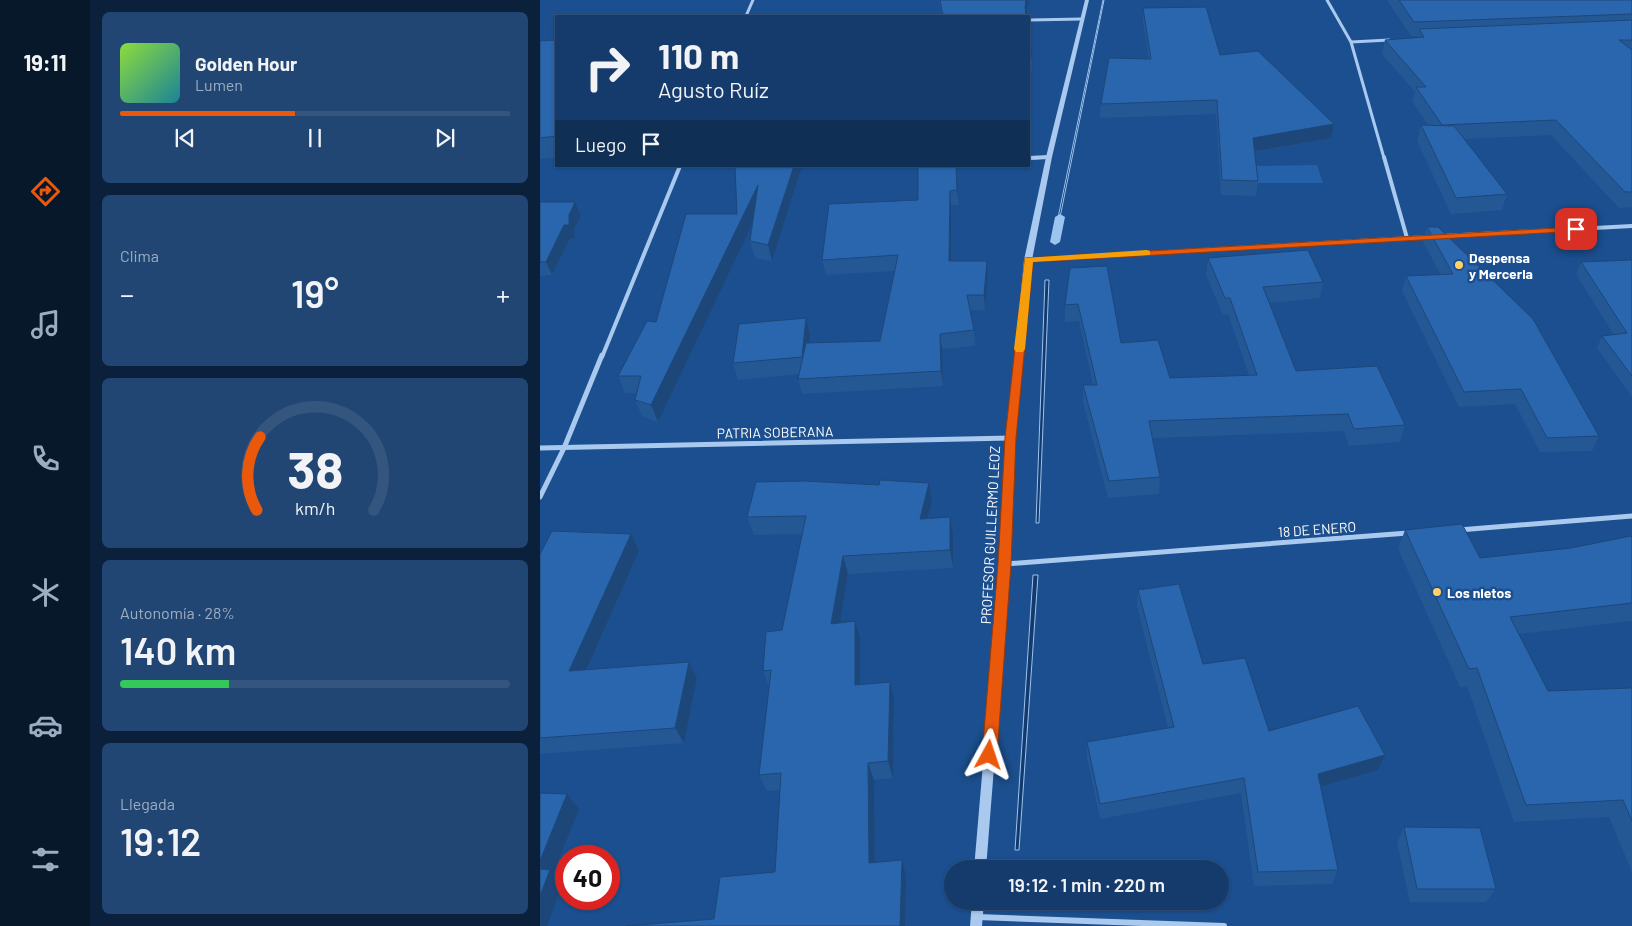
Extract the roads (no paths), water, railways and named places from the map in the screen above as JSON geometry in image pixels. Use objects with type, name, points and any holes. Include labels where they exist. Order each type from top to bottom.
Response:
[{"type":"street","points":[[746,15],[753,0]]},
{"type":"street","name":"PROFESOR GUILLERMO LEOZ","points":[[981,860],[1004,564],[1011,438],[1028,260],[1049,158],[1087,0]]},
{"type":"street","points":[[1327,0],[1351,42],[1407,238]]},
{"type":"street","points":[[1030,20],[1082,18]]},
{"type":"street","points":[[1351,42],[1390,40]]},
{"type":"street","points":[[1030,158],[1049,158]]},
{"type":"street","points":[[540,497],[564,448],[681,167]]},
{"type":"street","points":[[1028,260],[1632,226]]},
{"type":"street","name":"PATRIA SOBERANA","points":[[540,448],[1011,438]]},
{"type":"street","points":[[1453,530],[1632,516]]},
{"type":"street","name":"18 DE ENERO","points":[[1004,564],[1413,533]]},
{"type":"street","points":[[976,922],[1224,926]]},
{"type":"waterway","points":[[1055,242],[1060,217]]},
{"type":"place","name":"Despensa y Mercerla","points":[[1459,265]]},
{"type":"place","name":"Los nietos","points":[[1437,592]]}]
